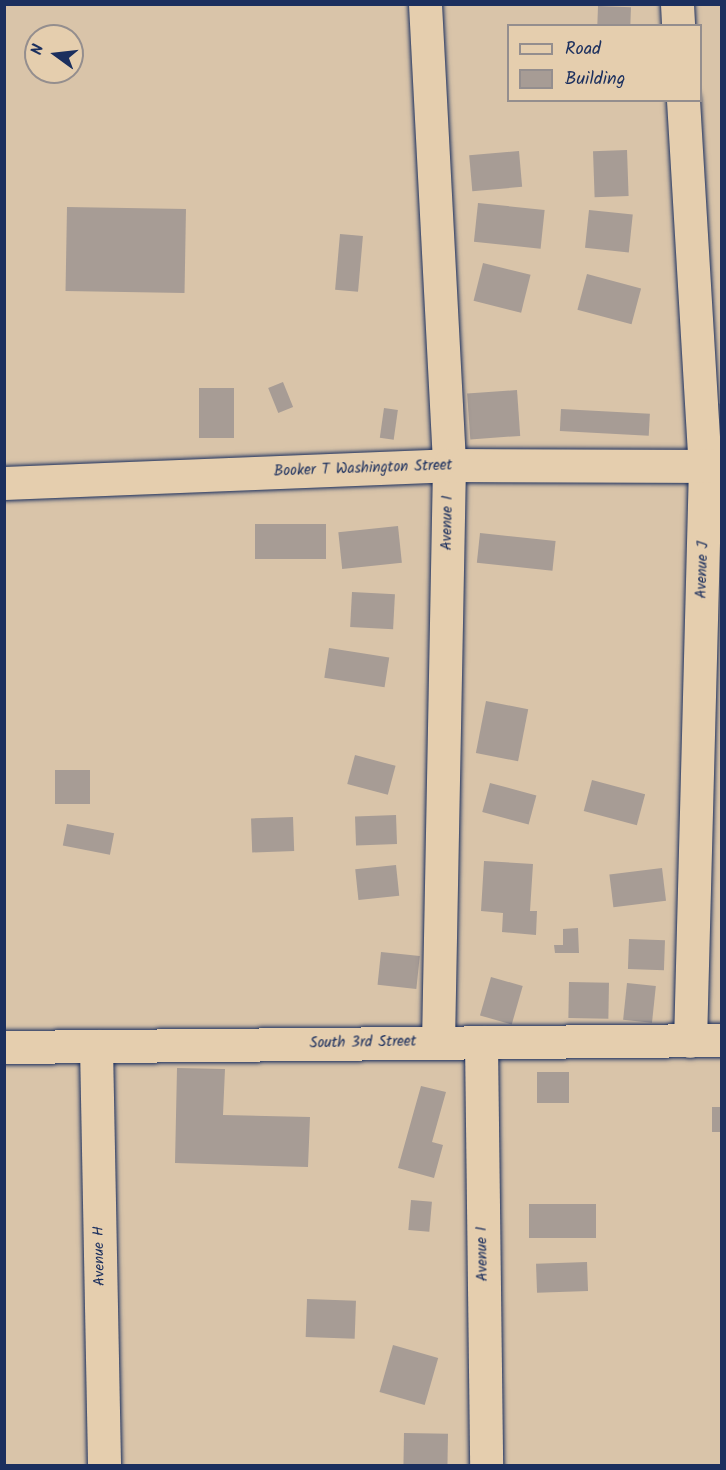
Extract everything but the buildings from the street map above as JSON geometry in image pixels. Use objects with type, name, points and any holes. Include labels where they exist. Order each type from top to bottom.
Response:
[{"type":"street","name":"Avenue I","points":[[425,4],[449,465],[438,1042]]},
{"type":"street","points":[[677,4],[678,24]]},
{"type":"street","name":"Avenue J","points":[[683,102],[713,466],[690,1041]]},
{"type":"street","name":"Booker T Washington Street","points":[[4,483],[449,465],[713,466]]},
{"type":"street","name":"South 3rd Street","points":[[4,1047],[722,1040]]},
{"type":"street","name":"Avenue I","points":[[481,1042],[486,1466]]},
{"type":"street","name":"Avenue H","points":[[96,1046],[104,1466]]}]
